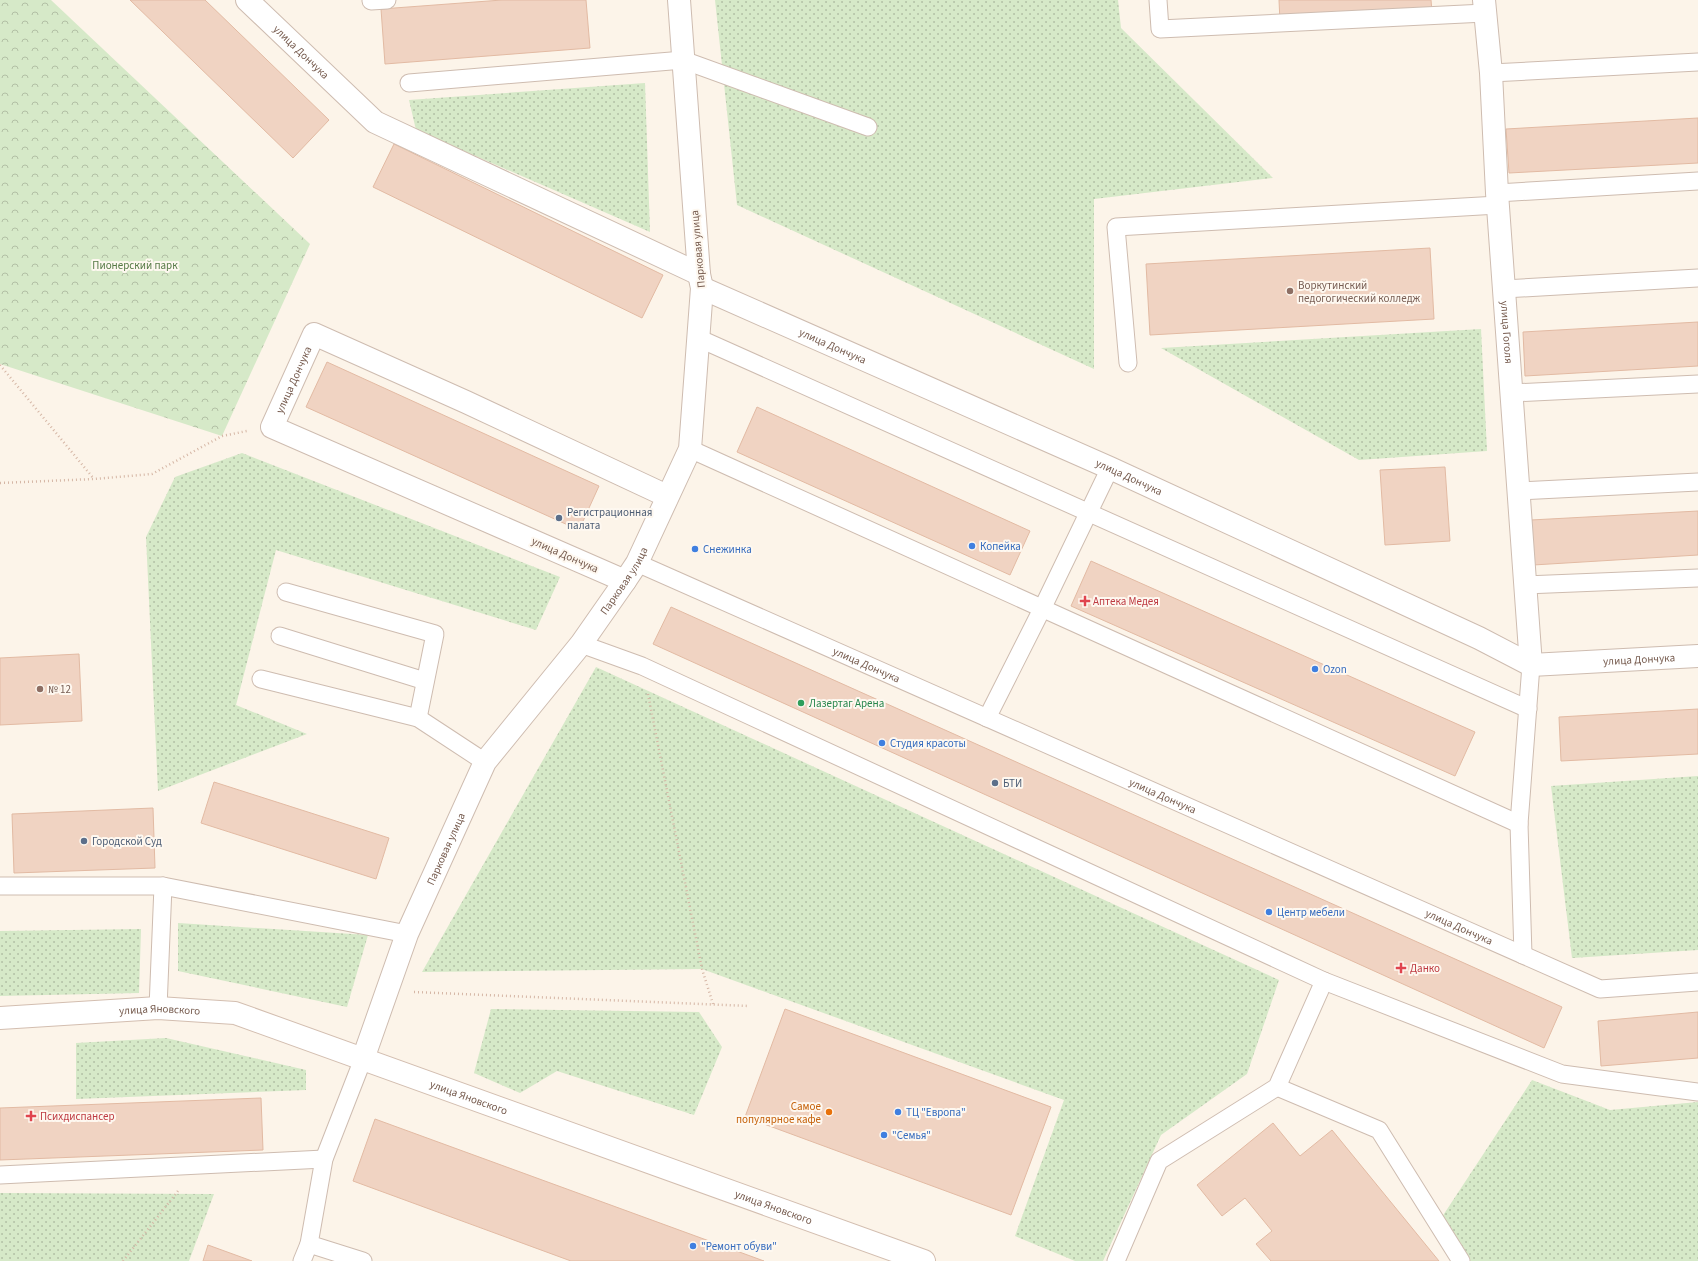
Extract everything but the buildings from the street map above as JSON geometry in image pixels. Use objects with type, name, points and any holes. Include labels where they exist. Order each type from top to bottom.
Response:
[{"type":"street","name":"улица Дончука","points":[[247,0],[375,122],[700,281],[1479,638],[1531,665],[1698,656]]},
{"type":"street","name":"Парковая улица","points":[[363,1060],[407,934],[484,762],[581,644],[625,581],[636,563],[690,449],[698,338],[700,281],[679,0]]},
{"type":"street","name":"улица Гоголя","points":[[1485,7],[1491,73],[1504,289],[1531,665]]},
{"type":"street","name":"улица Дончука","points":[[625,581],[272,427],[314,334],[466,402],[667,496]]},
{"type":"street","name":"улица Яновского","points":[[0,1018],[158,1008],[235,1014],[893,1256],[924,1261]]},
{"type":"lane","points":[[1158,0],[1160,29],[1485,7]]},
{"type":"lane","points":[[409,83],[683,60],[868,127]]},
{"type":"lane","points":[[1491,73],[1698,62]]},
{"type":"lane","points":[[1128,363],[1116,227],[1498,199],[1698,181]]},
{"type":"lane","points":[[1504,289],[1698,278]]},
{"type":"lane","points":[[698,338],[1528,709]]},
{"type":"lane","points":[[1512,393],[1698,384]]},
{"type":"lane","points":[[690,449],[1520,824]]},
{"type":"lane","points":[[987,718],[1042,609],[1110,468]]},
{"type":"lane","points":[[1518,491],[1698,482]]},
{"type":"lane","name":"улица Дончука","points":[[636,563],[1600,989],[1698,982]]},
{"type":"lane","points":[[1525,585],[1698,578]]},
{"type":"lane","points":[[286,592],[435,634],[418,718]]},
{"type":"lane","points":[[280,636],[425,681]]},
{"type":"lane","points":[[581,644],[642,666],[1324,981],[1562,1074],[1698,1092]]},
{"type":"lane","points":[[1523,955],[1520,824],[1531,665]]},
{"type":"lane","points":[[261,680],[418,718],[484,762]]},
{"type":"lane","points":[[0,886],[163,886],[407,934]]},
{"type":"lane","points":[[158,1008],[163,886]]},
{"type":"lane","points":[[1116,1261],[1159,1161],[1277,1086],[1324,981]]},
{"type":"lane","points":[[302,1261],[309,1244],[324,1159],[363,1060]]},
{"type":"lane","points":[[1277,1086],[1379,1130],[1460,1261]]},
{"type":"lane","points":[[0,1175],[324,1159]]},
{"type":"lane","points":[[309,1244],[363,1261]]},
{"type":"path","points":[[0,365],[94,479]]},
{"type":"path","points":[[0,483],[94,479],[152,474],[222,436],[272,427]]},
{"type":"path","points":[[642,666],[702,969],[713,1004]]},
{"type":"path","points":[[387,991],[749,1006]]},
{"type":"path","points":[[123,1261],[199,1164]]},
{"type":"green space","name":"Пионерский парк","points":[[0,0],[51,0],[310,244],[222,436],[0,364]]},
{"type":"green space","points":[[715,0],[1118,0],[1121,28],[1273,178],[1094,199],[1094,369],[737,205]]},
{"type":"green space","points":[[645,83],[650,232],[416,130],[409,100]]},
{"type":"green space","points":[[1481,329],[1487,451],[1359,460],[1161,348]]},
{"type":"green space","points":[[242,453],[560,577],[536,630],[276,550],[236,705],[307,734],[158,791],[146,537],[175,477]]},
{"type":"green space","points":[[596,667],[1279,980],[1247,1074],[1161,1135],[1103,1261],[1075,1261],[1015,1236],[1064,1100],[702,969],[422,972]]},
{"type":"green space","points":[[1698,776],[1698,950],[1572,958],[1551,786]]},
{"type":"green space","points":[[178,923],[368,935],[347,1007],[178,971]]},
{"type":"green space","points":[[141,929],[139,993],[0,996],[0,931]]},
{"type":"green space","points":[[491,1009],[699,1012],[722,1047],[694,1115],[557,1071],[520,1093],[474,1073]]},
{"type":"green space","points":[[166,1038],[306,1070],[306,1090],[76,1099],[76,1043]]},
{"type":"green space","points":[[1532,1080],[1610,1110],[1698,1102],[1698,1261],[1461,1261],[1438,1223]]},
{"type":"green space","points":[[0,1193],[214,1194],[189,1261],[0,1261]]},
{"type":"place","name":"Воркутинский педогогический колледж","points":[[1290,291]]},
{"type":"place","name":"Регистрационная палата","points":[[559,518]]},
{"type":"place","name":"Копейка","points":[[972,546]]},
{"type":"place","name":"Снежинка","points":[[695,549]]},
{"type":"place","name":"Аптека Медея","points":[[1085,601]]},
{"type":"place","name":"Ozon","points":[[1315,669]]},
{"type":"place","name":"№ 12","points":[[40,689]]},
{"type":"place","name":"Лазертаг Арена","points":[[801,703]]},
{"type":"place","name":"Студия красоты","points":[[882,743]]},
{"type":"place","name":"БТИ","points":[[995,783]]},
{"type":"place","name":"Городской Суд","points":[[84,841]]},
{"type":"place","name":"Центр мебели","points":[[1269,912]]},
{"type":"place","name":"Данко","points":[[1401,968]]},
{"type":"place","name":"Самое популярное кафе","points":[[829,1112]]},
{"type":"place","name":"ТЦ \"Европа\"","points":[[898,1112]]},
{"type":"place","name":"Психдиспансер","points":[[31,1116]]},
{"type":"place","name":"\"Семья\"","points":[[884,1135]]},
{"type":"place","name":"\"Ремонт обуви\"","points":[[693,1246]]}]
